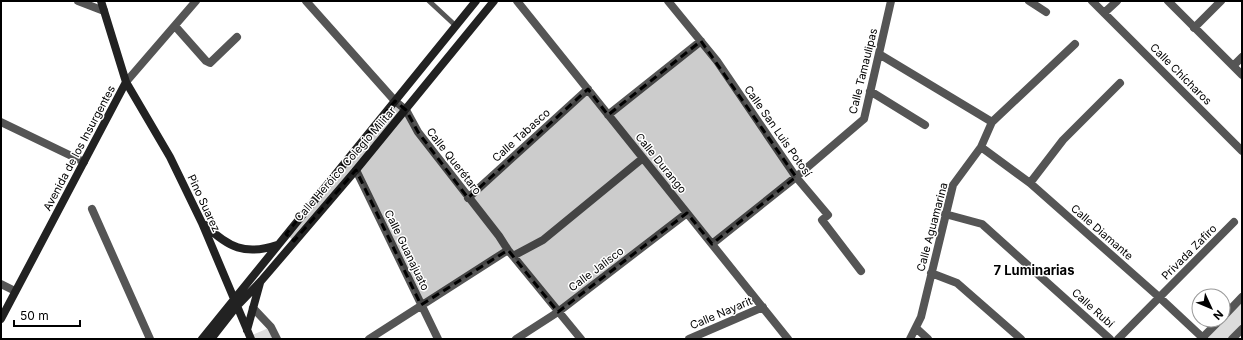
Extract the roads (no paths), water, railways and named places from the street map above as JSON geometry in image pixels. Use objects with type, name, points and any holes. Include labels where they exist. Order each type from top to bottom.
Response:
[{"type":"main road","name":"Pino Suarez","points":[[100,1],[126,82],[170,157],[202,223],[251,339]]},
{"type":"main road","name":"Calle Heróico Colegio Militar","points":[[211,339],[235,303],[286,234],[476,1]]},
{"type":"main road","name":"Calle Heróico Colegio Militar","points":[[202,339],[235,303],[261,281],[406,110],[494,1]]},
{"type":"main road","name":"Avenida de los Insurgentes","points":[[1,319],[126,82]]},
{"type":"main road","points":[[202,223],[224,240],[242,250],[265,249],[278,245]]},
{"type":"main road","points":[[286,234],[294,241]]},
{"type":"main road","points":[[247,330],[252,308],[261,281]]},
{"type":"street","points":[[78,1],[104,11]]},
{"type":"street","name":"Avenida de los Insurgentes","points":[[126,82],[196,1]]},
{"type":"street","name":"Calle Querétaro","points":[[306,1],[395,101],[406,110],[418,132],[468,198],[581,339]]},
{"type":"street","name":"Calle Durango","points":[[517,1],[788,339]]},
{"type":"street","name":"Calle San Luis Potosí","points":[[668,1],[717,61],[796,177],[828,215],[822,220],[861,271]]},
{"type":"street","name":"Calle Tamaulipas","points":[[712,244],[796,177],[864,119],[891,1]]},
{"type":"street","points":[[1029,1],[1046,12]]},
{"type":"street","name":"Calle Chícharos","points":[[1092,1],[1242,151]]},
{"type":"street","points":[[1104,13],[1117,1]]},
{"type":"street","points":[[1168,1],[1242,75]]},
{"type":"street","points":[[1194,28],[1221,1]]},
{"type":"street","points":[[175,26],[206,61],[210,63],[237,36]]},
{"type":"street","points":[[608,115],[700,41]]},
{"type":"street","name":"Calle Aguamarina","points":[[910,339],[921,317],[953,184],[981,147],[992,122],[1075,44]]},
{"type":"street","points":[[879,54],[992,122]]},
{"type":"street","points":[[1233,66],[1242,57]]},
{"type":"street","points":[[1030,183],[1063,140],[1120,83]]},
{"type":"street","name":"Calle Tabasco","points":[[468,198],[588,89]]},
{"type":"street","points":[[870,91],[925,125]]},
{"type":"street","points":[[1,122],[84,162]]},
{"type":"street","name":"Calle Diamante","points":[[981,147],[1030,183],[1159,297],[1202,338]]},
{"type":"street","points":[[369,339],[421,305],[511,253],[544,240],[643,158]]},
{"type":"street","name":"Calle Guanajuato","points":[[356,170],[438,339]]},
{"type":"street","points":[[92,210],[150,339]]},
{"type":"street","name":"Calle Jalisco","points":[[516,339],[558,312],[687,213]]},
{"type":"street","name":"Calle Rubí","points":[[945,214],[982,224],[1110,339]]},
{"type":"street","name":"Privada Zafiro","points":[[1118,339],[1234,222]]},
{"type":"street","points":[[931,273],[957,283],[1021,339]]},
{"type":"street","points":[[1,284],[16,291]]},
{"type":"street","points":[[1231,308],[1242,297]]},
{"type":"street","name":"Calle Nayarit","points":[[688,339],[763,307]]},
{"type":"street","points":[[252,308],[271,327],[277,339]]},
{"type":"street","points":[[916,328],[928,339]]},
{"type":"street","points":[[1202,338],[1212,328]]},
{"type":"street","points":[[1232,339],[1242,329]]},
{"type":"lane","points":[[429,1],[456,26]]},
{"type":"district","name":"7 Luminarias","points":[[1034,270]]}]
